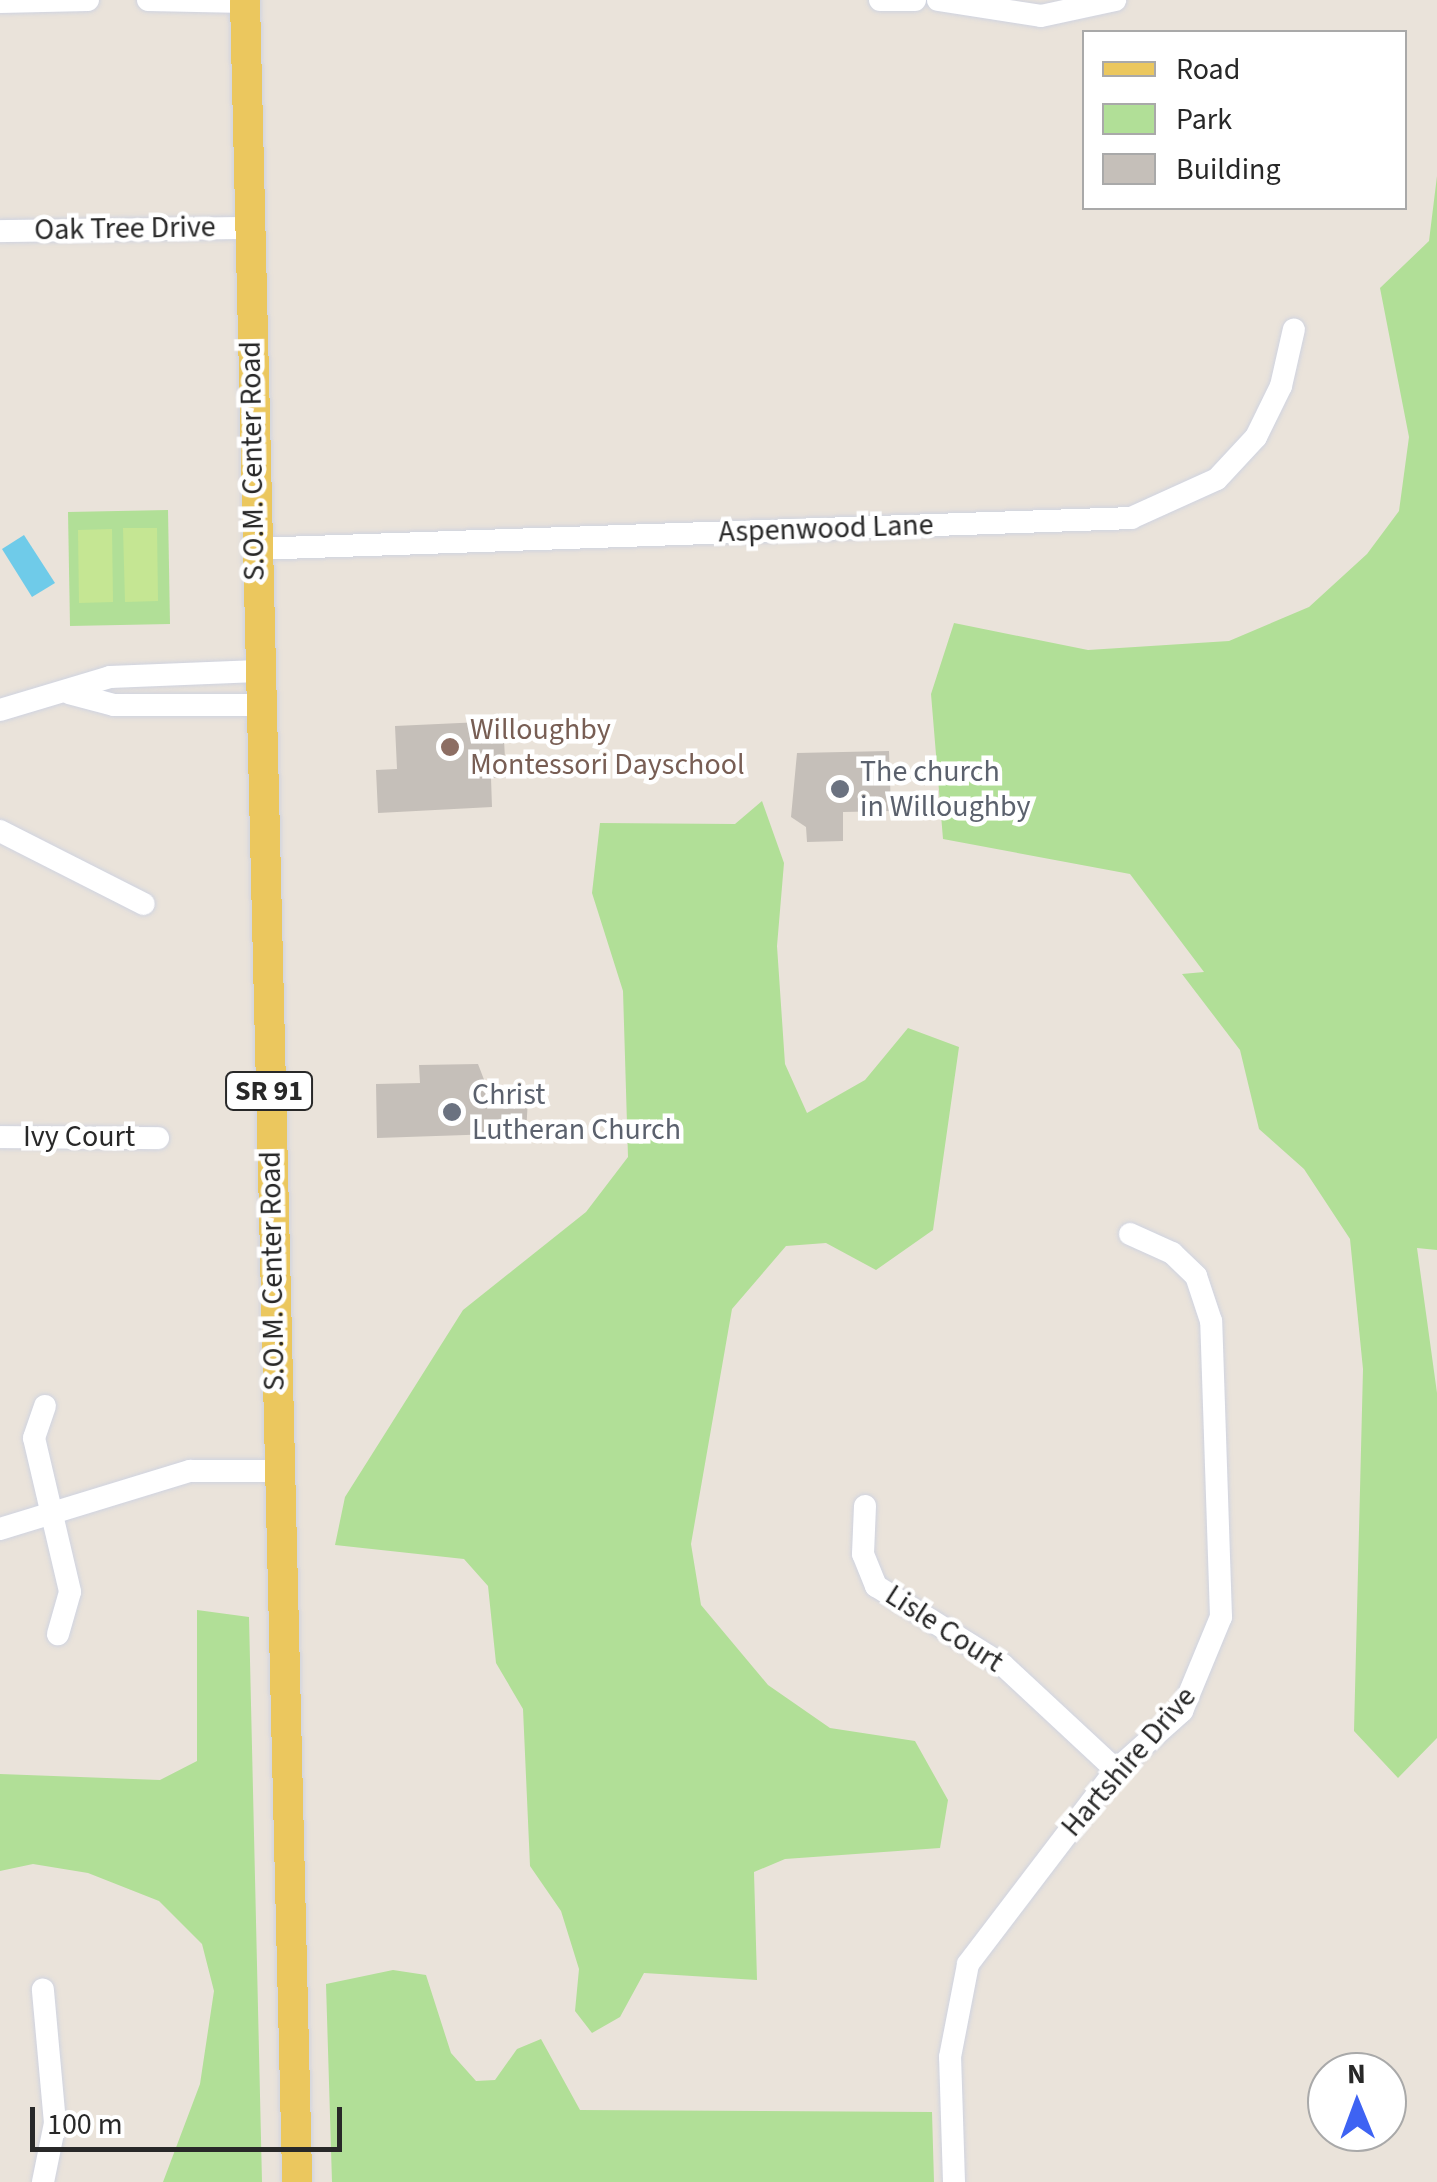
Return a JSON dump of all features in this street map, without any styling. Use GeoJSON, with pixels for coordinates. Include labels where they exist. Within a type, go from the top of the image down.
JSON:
{"type":"FeatureCollection","features":[{"type":"Feature","properties":{"kind":"main road","name":"S.O.M. Center Road"},"geometry":{"type":"LineString","coordinates":[[245,1],[254,550],[296,2182]]}},
{"type":"Feature","properties":{"kind":"street"},"geometry":{"type":"LineString","coordinates":[[0,2],[88,0]]}},
{"type":"Feature","properties":{"kind":"street"},"geometry":{"type":"LineString","coordinates":[[148,0],[245,1]]}},
{"type":"Feature","properties":{"kind":"street"},"geometry":{"type":"LineString","coordinates":[[880,0],[915,0]]}},
{"type":"Feature","properties":{"kind":"street"},"geometry":{"type":"LineString","coordinates":[[938,0],[1041,16],[1115,0]]}},
{"type":"Feature","properties":{"kind":"street","name":"Oak Tree Drive"},"geometry":{"type":"LineString","coordinates":[[0,230],[250,228]]}},
{"type":"Feature","properties":{"kind":"street","name":"Aspenwood Lane"},"geometry":{"type":"LineString","coordinates":[[254,550],[1131,518],[1217,479],[1256,437],[1282,386],[1294,329]]}},
{"type":"Feature","properties":{"kind":"street"},"geometry":{"type":"LineString","coordinates":[[0,710],[70,693],[110,677],[258,670]]}},
{"type":"Feature","properties":{"kind":"street"},"geometry":{"type":"LineString","coordinates":[[70,693],[114,705],[258,704]]}},
{"type":"Feature","properties":{"kind":"street"},"geometry":{"type":"LineString","coordinates":[[0,832],[144,904]]}},
{"type":"Feature","properties":{"kind":"street","name":"Ivy Court"},"geometry":{"type":"LineString","coordinates":[[0,1137],[158,1138]]}},
{"type":"Feature","properties":{"kind":"street","name":"Hartshire Drive"},"geometry":{"type":"LineString","coordinates":[[954,2182],[950,2057],[968,1964],[1116,1770],[1182,1711],[1221,1617],[1211,1321],[1196,1276],[1172,1252],[1130,1234]]}},
{"type":"Feature","properties":{"kind":"street"},"geometry":{"type":"LineString","coordinates":[[45,1406],[34,1438],[70,1592],[58,1634]]}},
{"type":"Feature","properties":{"kind":"street"},"geometry":{"type":"LineString","coordinates":[[0,1528],[190,1470],[276,1471]]}},
{"type":"Feature","properties":{"kind":"street","name":"Lisle Court"},"geometry":{"type":"LineString","coordinates":[[865,1506],[863,1554],[876,1586],[1003,1665],[1116,1770]]}},
{"type":"Feature","properties":{"kind":"street"},"geometry":{"type":"LineString","coordinates":[[42,2182],[55,2123],[43,1990]]}},
{"type":"Feature","properties":{"kind":"green space"},"geometry":{"type":"Polygon","coordinates":[[[1437,176],[1437,1250],[1417,1248],[1437,1393],[1437,1738],[1398,1778],[1354,1731],[1363,1369],[1350,1239],[1304,1169],[1259,1129],[1240,1050],[1182,974],[1204,972],[1130,874],[943,839],[931,694],[954,623],[1088,650],[1229,641],[1309,607],[1367,554],[1399,511],[1409,437],[1380,288],[1429,241],[1437,176]]]}},
{"type":"Feature","properties":{"kind":"green space"},"geometry":{"type":"Polygon","coordinates":[[[168,510],[170,624],[70,626],[68,512],[168,510]]]}},
{"type":"Feature","properties":{"kind":"green space"},"geometry":{"type":"Polygon","coordinates":[[[123,528],[157,528],[158,601],[125,602],[123,528]]]}},
{"type":"Feature","properties":{"kind":"green space"},"geometry":{"type":"Polygon","coordinates":[[[112,529],[113,602],[79,603],[78,530],[112,529]]]}},
{"type":"Feature","properties":{"kind":"green space"},"geometry":{"type":"Polygon","coordinates":[[[762,801],[784,863],[777,946],[785,1064],[807,1113],[865,1080],[908,1028],[959,1047],[933,1230],[876,1270],[826,1243],[786,1246],[732,1309],[691,1544],[701,1605],[768,1685],[830,1728],[915,1741],[948,1800],[940,1848],[785,1859],[754,1872],[757,1980],[644,1973],[620,2017],[592,2033],[575,2011],[579,1969],[561,1911],[530,1866],[523,1709],[496,1663],[488,1586],[464,1559],[335,1545],[345,1497],[463,1310],[586,1212],[628,1157],[623,991],[592,893],[600,823],[735,824],[762,801]]]}},
{"type":"Feature","properties":{"kind":"green space"},"geometry":{"type":"Polygon","coordinates":[[[197,1610],[249,1617],[262,2182],[163,2182],[200,2084],[214,1991],[202,1944],[159,1901],[88,1873],[33,1864],[0,1871],[0,1774],[160,1780],[197,1761],[197,1610]]]}},
{"type":"Feature","properties":{"kind":"green space"},"geometry":{"type":"Polygon","coordinates":[[[393,1970],[426,1975],[451,2053],[476,2081],[495,2080],[517,2049],[541,2039],[580,2110],[932,2112],[934,2182],[332,2182],[326,1984],[393,1970]]]}},
{"type":"Feature","properties":{"kind":"water"},"geometry":{"type":"Polygon","coordinates":[[[24,535],[55,583],[32,597],[2,549],[24,535]]]}},
{"type":"Feature","properties":{"kind":"building","name":"Willoughby Montessori Dayschool"},"geometry":{"type":"Polygon","coordinates":[[[503,721],[506,777],[491,778],[492,807],[378,813],[376,770],[397,769],[395,726],[503,721]]]}},
{"type":"Feature","properties":{"kind":"building","name":"The church in Willoughby"},"geometry":{"type":"Polygon","coordinates":[[[889,751],[891,811],[843,812],[843,841],[807,842],[806,827],[791,817],[797,753],[889,751]]]}},
{"type":"Feature","properties":{"kind":"building","name":"Christ Lutheran Church"},"geometry":{"type":"Polygon","coordinates":[[[478,1064],[488,1090],[515,1089],[516,1100],[528,1099],[526,1133],[377,1138],[376,1084],[420,1083],[419,1065],[478,1064]]]}},
{"type":"Feature","properties":{"kind":"place","name":"Willoughby Montessori Dayschool"},"geometry":{"type":"Point","coordinates":[450,747]}},
{"type":"Feature","properties":{"kind":"place","name":"The church in Willoughby"},"geometry":{"type":"Point","coordinates":[840,789]}},
{"type":"Feature","properties":{"kind":"place","name":"Christ Lutheran Church"},"geometry":{"type":"Point","coordinates":[452,1112]}}]}
